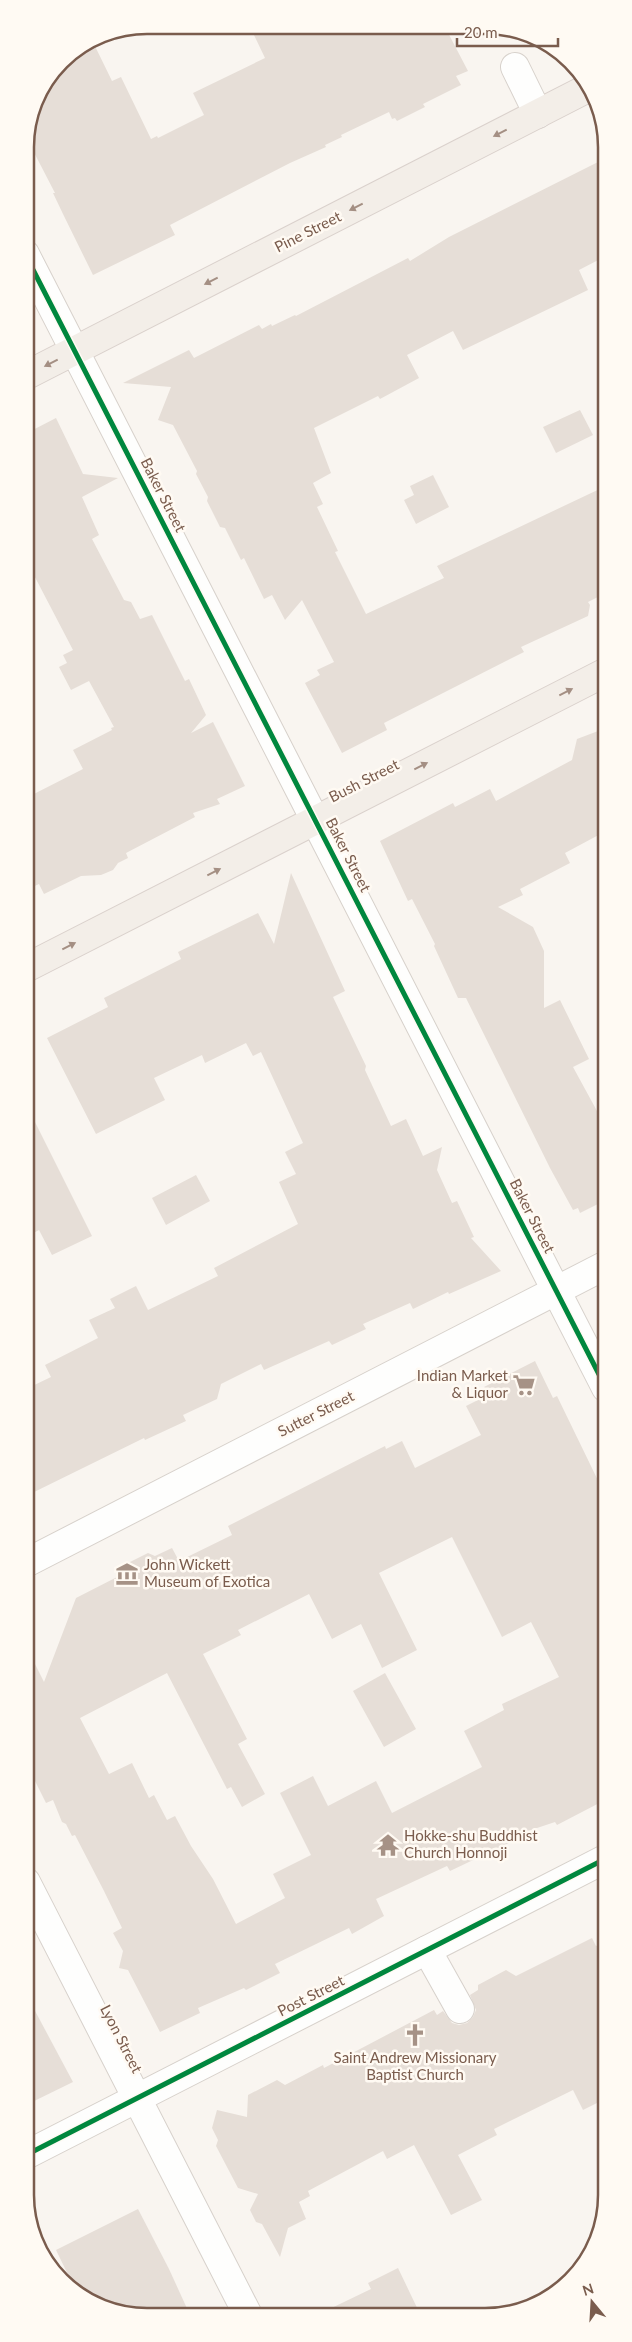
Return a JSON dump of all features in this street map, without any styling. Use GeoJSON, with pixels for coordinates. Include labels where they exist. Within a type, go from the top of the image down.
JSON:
{"type":"FeatureCollection","features":[{"type":"Feature","properties":{"kind":"main road","name":"Pine Street"},"geometry":{"type":"LineString","coordinates":[[34,372],[583,91]]}},
{"type":"Feature","properties":{"kind":"main road","name":"Bush Street"},"geometry":{"type":"LineString","coordinates":[[34,964],[598,676]]}},
{"type":"Feature","properties":{"kind":"street"},"geometry":{"type":"LineString","coordinates":[[515,67],[538,114]]}},
{"type":"Feature","properties":{"kind":"street","name":"Baker Street"},"geometry":{"type":"LineString","coordinates":[[34,271],[598,1372]]}},
{"type":"Feature","properties":{"kind":"street","name":"Sutter Street"},"geometry":{"type":"LineString","coordinates":[[34,1559],[598,1269]]}},
{"type":"Feature","properties":{"kind":"street","name":"Post Street"},"geometry":{"type":"LineString","coordinates":[[34,2151],[598,1863]]}},
{"type":"Feature","properties":{"kind":"street","name":"Lyon Street"},"geometry":{"type":"LineString","coordinates":[[34,1898],[244,2308]]}},
{"type":"Feature","properties":{"kind":"street"},"geometry":{"type":"LineString","coordinates":[[427,1950],[460,2009]]}},
{"type":"Feature","properties":{"kind":"building"},"geometry":{"type":"Polygon","coordinates":[[[253,34],[449,34],[468,71],[456,76],[461,85],[423,104],[425,107],[397,121],[395,118],[392,119],[389,112],[341,135],[342,137],[325,145],[326,147],[290,163],[170,225],[175,235],[93,275],[34,152],[35,132],[42,103],[57,78],[72,62],[95,46],[112,81],[121,77],[151,139],[157,136],[158,138],[204,115],[193,93],[265,58],[253,34]]]}},
{"type":"Feature","properties":{"kind":"building"},"geometry":{"type":"Polygon","coordinates":[[[598,162],[598,260],[579,270],[588,290],[463,350],[453,331],[407,355],[419,378],[380,399],[378,396],[314,428],[331,473],[313,483],[323,504],[317,507],[338,551],[335,552],[366,614],[444,578],[437,566],[598,490],[598,597],[588,602],[590,605],[588,616],[521,647],[524,652],[384,723],[387,730],[342,753],[305,683],[320,675],[317,670],[334,662],[302,600],[285,620],[272,595],[264,599],[244,558],[241,560],[225,528],[220,527],[207,501],[208,497],[196,474],[197,471],[173,425],[158,420],[171,387],[123,383],[189,350],[194,358],[259,325],[262,329],[296,316],[408,258],[410,261],[449,237],[598,162]]]}},
{"type":"Feature","properties":{"kind":"building"},"geometry":{"type":"Polygon","coordinates":[[[580,410],[593,435],[556,453],[543,427],[580,410]]]}},
{"type":"Feature","properties":{"kind":"building"},"geometry":{"type":"Polygon","coordinates":[[[56,418],[83,474],[118,478],[82,497],[99,535],[92,539],[124,600],[131,602],[140,619],[152,615],[185,681],[189,679],[206,715],[191,733],[213,722],[245,786],[217,799],[220,804],[193,813],[195,817],[126,853],[128,858],[118,863],[113,870],[101,875],[81,876],[44,894],[39,884],[34,886],[34,794],[83,769],[73,750],[112,730],[111,728],[114,727],[89,681],[71,690],[59,667],[67,663],[63,655],[73,650],[34,575],[34,429],[56,418]]]}},
{"type":"Feature","properties":{"kind":"building"},"geometry":{"type":"Polygon","coordinates":[[[433,475],[449,507],[416,524],[404,500],[414,495],[410,486],[433,475]]]}},
{"type":"Feature","properties":{"kind":"building"},"geometry":{"type":"Polygon","coordinates":[[[598,731],[598,835],[565,853],[570,863],[520,889],[523,895],[498,907],[533,927],[544,951],[544,1008],[560,1000],[589,1059],[573,1067],[598,1111],[598,1204],[580,1213],[578,1208],[573,1210],[550,1168],[466,998],[458,998],[434,946],[435,944],[412,899],[408,901],[380,841],[453,803],[455,807],[490,789],[496,801],[572,760],[577,739],[598,731]]]}},
{"type":"Feature","properties":{"kind":"building"},"geometry":{"type":"Polygon","coordinates":[[[291,873],[345,991],[333,997],[366,1066],[365,1070],[391,1126],[406,1119],[423,1156],[442,1147],[437,1170],[452,1203],[457,1201],[474,1237],[471,1238],[501,1271],[449,1294],[448,1292],[413,1309],[410,1303],[363,1324],[366,1329],[332,1345],[329,1341],[264,1370],[261,1364],[221,1384],[217,1399],[183,1415],[186,1421],[145,1440],[144,1438],[34,1492],[34,1385],[51,1377],[45,1365],[98,1338],[89,1320],[115,1308],[110,1299],[136,1286],[148,1310],[218,1276],[214,1268],[298,1224],[279,1182],[296,1174],[285,1152],[303,1143],[261,1052],[253,1056],[246,1043],[205,1063],[202,1055],[154,1078],[165,1100],[96,1134],[47,1038],[108,1007],[104,998],[181,959],[178,952],[258,913],[274,944],[291,873]]]}},
{"type":"Feature","properties":{"kind":"building"},"geometry":{"type":"Polygon","coordinates":[[[34,1120],[92,1236],[52,1255],[39,1230],[34,1233],[34,1120]]]}},
{"type":"Feature","properties":{"kind":"building"},"geometry":{"type":"Polygon","coordinates":[[[196,1175],[210,1201],[166,1225],[152,1198],[196,1175]]]}},
{"type":"Feature","properties":{"kind":"building"},"geometry":{"type":"Polygon","coordinates":[[[535,1361],[553,1398],[557,1396],[598,1481],[598,1804],[557,1825],[555,1822],[510,1837],[511,1842],[450,1871],[447,1866],[376,1899],[384,1916],[352,1934],[349,1928],[275,1964],[280,1973],[246,1990],[244,1988],[198,2008],[200,2013],[160,2032],[128,1970],[119,1968],[123,1951],[113,1933],[122,1928],[104,1891],[75,1835],[72,1836],[66,1824],[62,1822],[53,1800],[46,1803],[34,1779],[34,1662],[44,1682],[76,1598],[119,1576],[116,1569],[148,1553],[155,1556],[172,1548],[179,1561],[232,1535],[228,1526],[385,1446],[386,1449],[402,1441],[415,1468],[481,1435],[466,1406],[488,1395],[484,1387],[535,1361]],[[452,1537],[379,1573],[417,1650],[382,1668],[361,1624],[332,1639],[309,1594],[238,1630],[241,1635],[203,1654],[247,1739],[238,1744],[265,1794],[242,1807],[231,1787],[227,1789],[167,1673],[80,1718],[109,1774],[132,1763],[149,1798],[154,1795],[167,1820],[175,1816],[191,1846],[213,1879],[236,1924],[285,1898],[273,1874],[311,1855],[280,1793],[313,1776],[328,1806],[376,1781],[392,1813],[482,1767],[464,1731],[504,1710],[502,1704],[559,1677],[531,1622],[502,1637],[452,1537]]]}},
{"type":"Feature","properties":{"kind":"building"},"geometry":{"type":"Polygon","coordinates":[[[385,1673],[416,1729],[384,1747],[353,1691],[385,1673]]]}},
{"type":"Feature","properties":{"kind":"building"},"geometry":{"type":"Polygon","coordinates":[[[592,1938],[596,1946],[598,1945],[598,2102],[583,2110],[573,2090],[494,2129],[497,2135],[458,2155],[482,2200],[451,2215],[414,2145],[387,2159],[383,2151],[308,2191],[310,2196],[299,2202],[306,2219],[288,2228],[280,2257],[262,2224],[256,2222],[250,2210],[258,2194],[238,2188],[216,2146],[218,2140],[212,2128],[217,2110],[247,2117],[248,2095],[277,2080],[285,2085],[323,2065],[324,2068],[434,2010],[437,2015],[443,2011],[452,2023],[459,2025],[467,2023],[473,2017],[476,2010],[470,1995],[478,1990],[478,1985],[506,1970],[516,1976],[592,1938]]]}},
{"type":"Feature","properties":{"kind":"building"},"geometry":{"type":"Polygon","coordinates":[[[34,2009],[73,2082],[34,2101],[34,2009]]]}},
{"type":"Feature","properties":{"kind":"building"},"geometry":{"type":"Polygon","coordinates":[[[138,2209],[187,2308],[139,2308],[103,2300],[78,2285],[69,2277],[56,2250],[138,2209]]]}},
{"type":"Feature","properties":{"kind":"building"},"geometry":{"type":"Polygon","coordinates":[[[398,2268],[417,2308],[332,2308],[371,2289],[368,2283],[398,2268]]]}},
{"type":"Feature","properties":{"kind":"cycle path"},"geometry":{"type":"LineString","coordinates":[[34,272],[598,1372]]}},
{"type":"Feature","properties":{"kind":"cycle path"},"geometry":{"type":"LineString","coordinates":[[34,2151],[598,1863]]}},
{"type":"Feature","properties":{"kind":"place","name":"Indian Market & Liquor"},"geometry":{"type":"Point","coordinates":[524,1385]}},
{"type":"Feature","properties":{"kind":"place","name":"John Wickett Museum of Exotica"},"geometry":{"type":"Point","coordinates":[127,1574]}},
{"type":"Feature","properties":{"kind":"place","name":"Hokke-shu Buddhist Church Honnoji"},"geometry":{"type":"Point","coordinates":[388,1845]}},
{"type":"Feature","properties":{"kind":"place","name":"Saint Andrew Missionary Baptist Church"},"geometry":{"type":"Point","coordinates":[415,2035]}}]}
